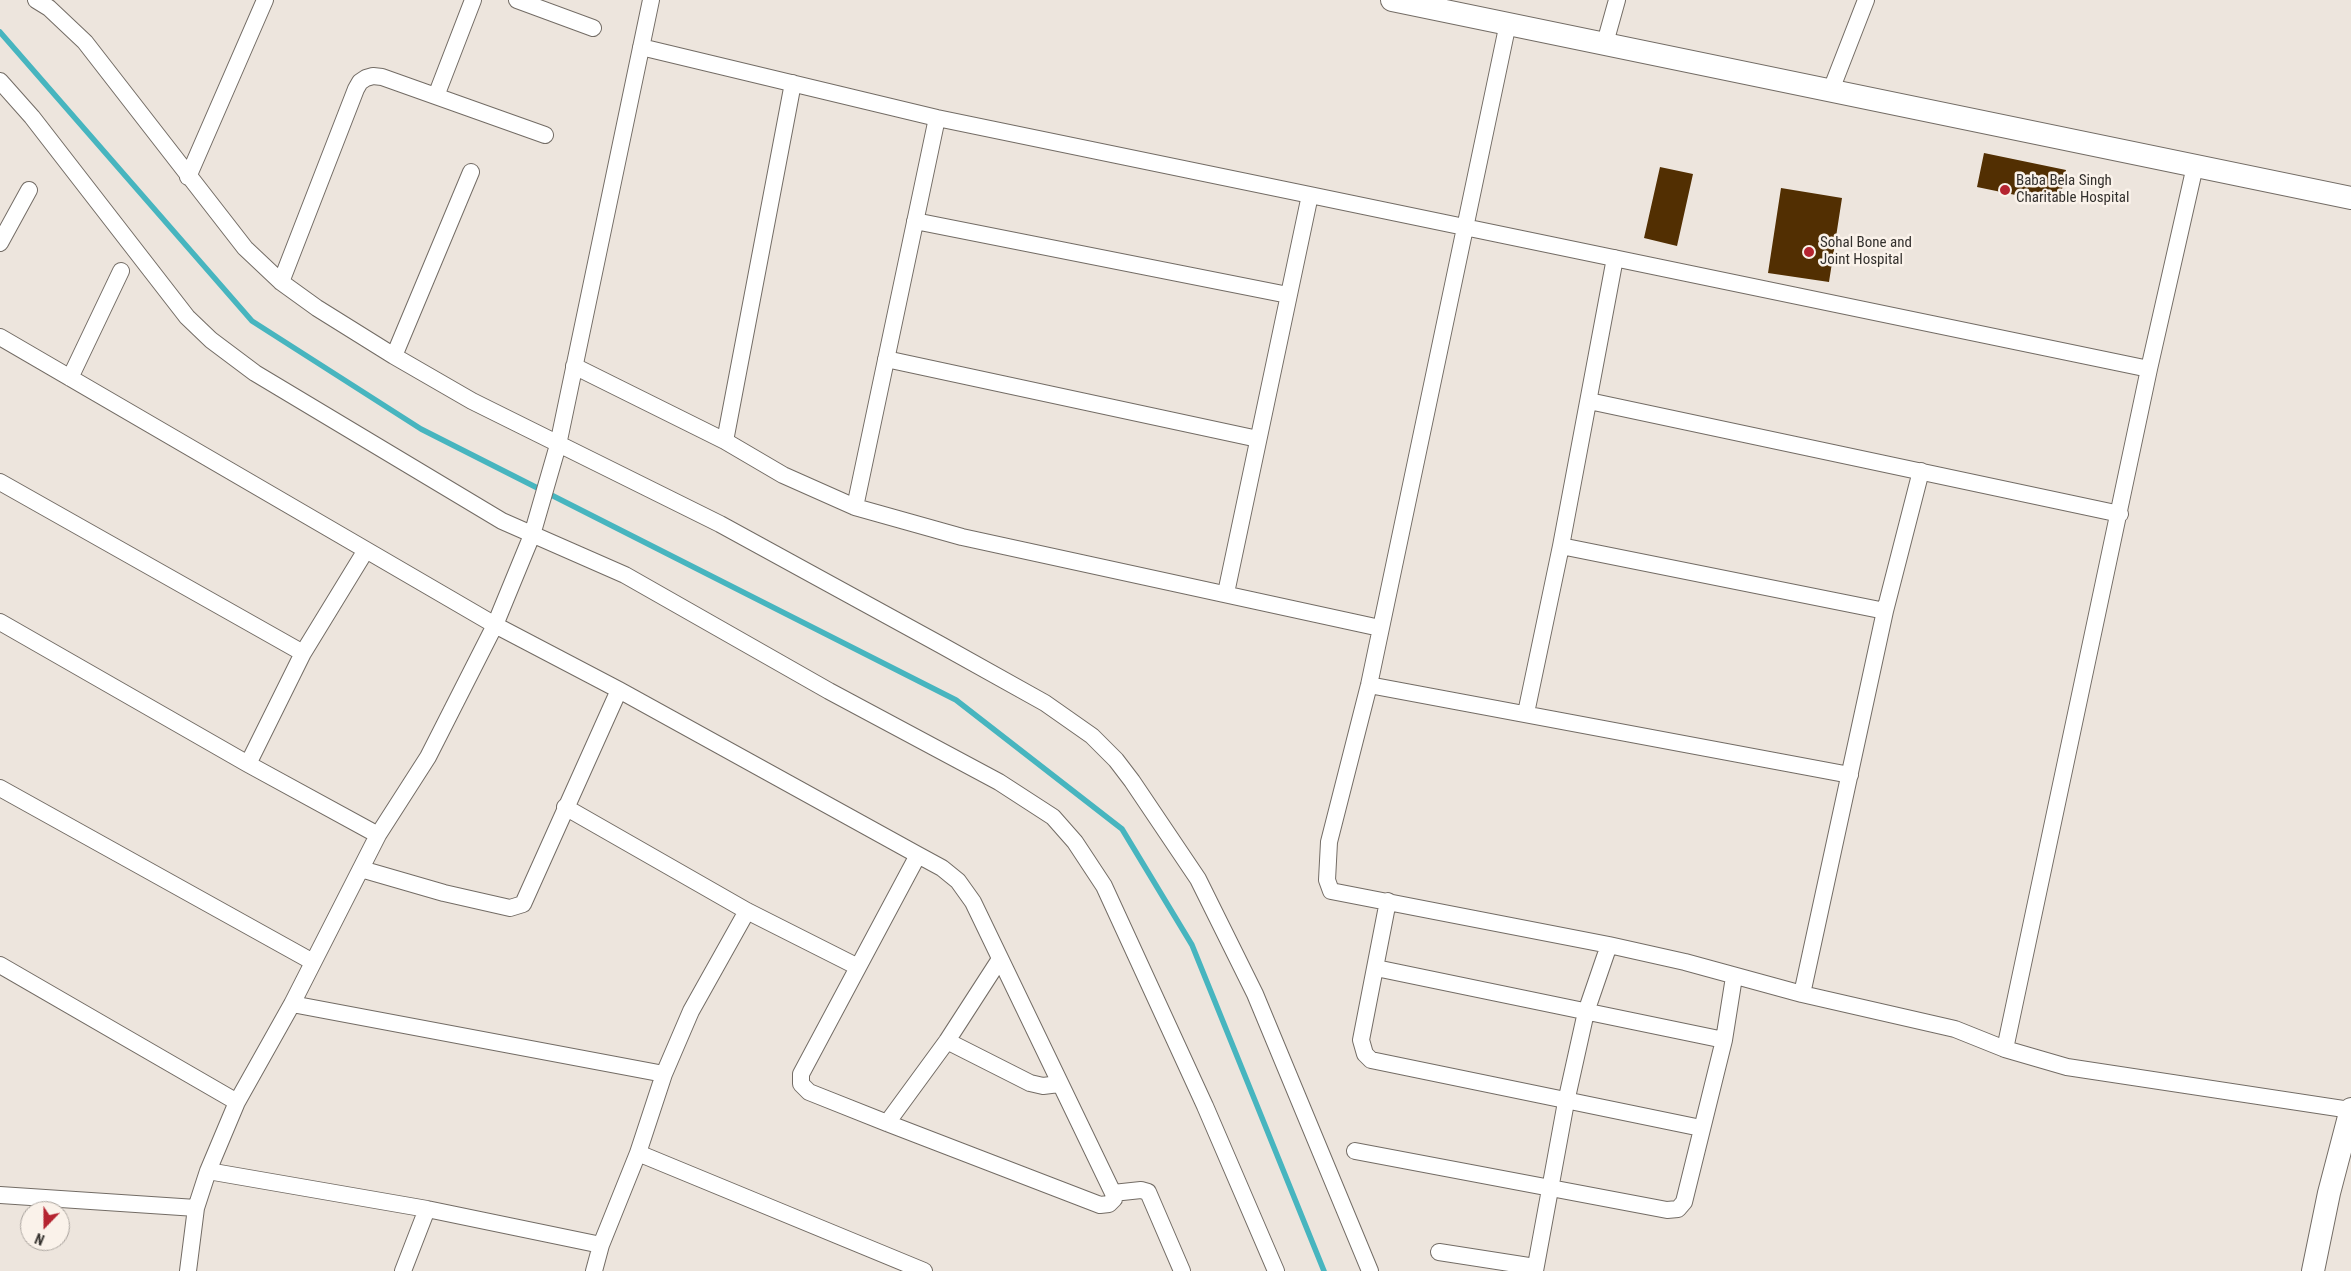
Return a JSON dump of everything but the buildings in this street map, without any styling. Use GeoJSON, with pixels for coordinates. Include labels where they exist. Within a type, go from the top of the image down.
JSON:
{"type":"FeatureCollection","features":[{"type":"Feature","properties":{"kind":"main road"},"geometry":{"type":"LineString","coordinates":[[1392,0],[1508,22],[2351,198]]}},
{"type":"Feature","properties":{"kind":"main road"},"geometry":{"type":"LineString","coordinates":[[2313,1271],[2329,1193],[2351,1110]]}},
{"type":"Feature","properties":{"kind":"street"},"geometry":{"type":"LineString","coordinates":[[36,0],[49,8],[85,42],[245,248],[280,282],[317,308],[394,356],[556,450],[720,524],[1028,694],[1092,736],[1116,760],[1198,879],[1246,976],[1370,1271]]}},
{"type":"Feature","properties":{"kind":"street"},"geometry":{"type":"LineString","coordinates":[[188,177],[265,0]]}},
{"type":"Feature","properties":{"kind":"street"},"geometry":{"type":"LineString","coordinates":[[436,96],[473,0]]}},
{"type":"Feature","properties":{"kind":"street"},"geometry":{"type":"LineString","coordinates":[[517,0],[593,28]]}},
{"type":"Feature","properties":{"kind":"street"},"geometry":{"type":"LineString","coordinates":[[188,1271],[196,1208],[208,1170],[237,1102],[292,1004],[378,835],[428,758],[495,625],[533,530],[556,450],[651,0]]}},
{"type":"Feature","properties":{"kind":"street"},"geometry":{"type":"LineString","coordinates":[[1605,43],[1617,0]]}},
{"type":"Feature","properties":{"kind":"street"},"geometry":{"type":"LineString","coordinates":[[1831,90],[1866,0]]}},
{"type":"Feature","properties":{"kind":"street"},"geometry":{"type":"LineString","coordinates":[[1508,22],[1369,684],[1329,842],[1327,880],[1331,891],[1609,945],[1685,962],[1734,977],[1802,994],[1956,1029],[2005,1048],[2067,1067],[2351,1110]]}},
{"type":"Feature","properties":{"kind":"street"},"geometry":{"type":"LineString","coordinates":[[641,47],[937,118],[2149,369]]}},
{"type":"Feature","properties":{"kind":"street"},"geometry":{"type":"LineString","coordinates":[[280,282],[360,82],[372,76],[382,77],[545,135]]}},
{"type":"Feature","properties":{"kind":"street"},"geometry":{"type":"LineString","coordinates":[[0,81],[32,117],[187,317],[211,340],[255,373],[502,521],[533,530],[625,575],[829,690],[999,782],[1053,817],[1075,842],[1104,886],[1205,1106],[1276,1271]]}},
{"type":"Feature","properties":{"kind":"street"},"geometry":{"type":"LineString","coordinates":[[725,441],[793,83]]}},
{"type":"Feature","properties":{"kind":"street"},"geometry":{"type":"LineString","coordinates":[[855,508],[937,118]]}},
{"type":"Feature","properties":{"kind":"street"},"geometry":{"type":"LineString","coordinates":[[2005,1048],[2120,514],[2149,369],[2195,166]]}},
{"type":"Feature","properties":{"kind":"street"},"geometry":{"type":"LineString","coordinates":[[394,356],[471,172]]}},
{"type":"Feature","properties":{"kind":"street"},"geometry":{"type":"LineString","coordinates":[[1,240],[29,190]]}},
{"type":"Feature","properties":{"kind":"street"},"geometry":{"type":"LineString","coordinates":[[1226,593],[1310,195]]}},
{"type":"Feature","properties":{"kind":"street"},"geometry":{"type":"LineString","coordinates":[[915,221],[1288,295]]}},
{"type":"Feature","properties":{"kind":"street"},"geometry":{"type":"LineString","coordinates":[[1526,713],[1561,546],[1615,258]]}},
{"type":"Feature","properties":{"kind":"street"},"geometry":{"type":"LineString","coordinates":[[70,378],[121,271]]}},
{"type":"Feature","properties":{"kind":"street"},"geometry":{"type":"LineString","coordinates":[[0,337],[495,625],[619,690],[942,868],[958,881],[973,902],[1113,1193],[1113,1201],[1107,1205],[1100,1206],[887,1123],[809,1092],[801,1084],[801,1074],[918,855]]}},
{"type":"Feature","properties":{"kind":"street"},"geometry":{"type":"LineString","coordinates":[[886,359],[1258,439]]}},
{"type":"Feature","properties":{"kind":"street"},"geometry":{"type":"LineString","coordinates":[[574,366],[725,441],[783,476],[855,508],[962,537],[1380,628]]}},
{"type":"Feature","properties":{"kind":"street"},"geometry":{"type":"LineString","coordinates":[[1589,401],[2120,514]]}},
{"type":"Feature","properties":{"kind":"street"},"geometry":{"type":"LineString","coordinates":[[1802,994],[1885,611],[1921,471]]}},
{"type":"Feature","properties":{"kind":"street"},"geometry":{"type":"LineString","coordinates":[[0,482],[304,654]]}},
{"type":"Feature","properties":{"kind":"street"},"geometry":{"type":"LineString","coordinates":[[1561,546],[1885,611]]}},
{"type":"Feature","properties":{"kind":"street"},"geometry":{"type":"LineString","coordinates":[[248,764],[304,654],[366,550]]}},
{"type":"Feature","properties":{"kind":"street"},"geometry":{"type":"LineString","coordinates":[[0,622],[248,764],[378,835]]}},
{"type":"Feature","properties":{"kind":"street"},"geometry":{"type":"LineString","coordinates":[[1369,684],[1850,775]]}},
{"type":"Feature","properties":{"kind":"street"},"geometry":{"type":"LineString","coordinates":[[361,869],[444,893],[517,908],[527,897],[565,807],[619,690]]}},
{"type":"Feature","properties":{"kind":"street"},"geometry":{"type":"LineString","coordinates":[[0,788],[313,962]]}},
{"type":"Feature","properties":{"kind":"street"},"geometry":{"type":"LineString","coordinates":[[565,807],[747,911],[858,967]]}},
{"type":"Feature","properties":{"kind":"street"},"geometry":{"type":"LineString","coordinates":[[1388,901],[1361,1040],[1365,1054],[1371,1060],[1566,1102],[1701,1128]]}},
{"type":"Feature","properties":{"kind":"street"},"geometry":{"type":"LineString","coordinates":[[594,1271],[601,1245],[638,1153],[664,1074],[692,1011],[747,911]]}},
{"type":"Feature","properties":{"kind":"street"},"geometry":{"type":"LineString","coordinates":[[1439,1252],[1535,1269],[1566,1102],[1586,1012],[1609,945]]}},
{"type":"Feature","properties":{"kind":"street"},"geometry":{"type":"LineString","coordinates":[[887,1123],[948,1041],[1000,959]]}},
{"type":"Feature","properties":{"kind":"street"},"geometry":{"type":"LineString","coordinates":[[0,965],[237,1102]]}},
{"type":"Feature","properties":{"kind":"street"},"geometry":{"type":"LineString","coordinates":[[1376,968],[1724,1040]]}},
{"type":"Feature","properties":{"kind":"street"},"geometry":{"type":"LineString","coordinates":[[1355,1151],[1667,1210],[1678,1209],[1684,1202],[1724,1040],[1734,977]]}},
{"type":"Feature","properties":{"kind":"street"},"geometry":{"type":"LineString","coordinates":[[292,1004],[664,1074]]}},
{"type":"Feature","properties":{"kind":"street"},"geometry":{"type":"LineString","coordinates":[[948,1041],[1030,1083],[1043,1086],[1059,1084]]}},
{"type":"Feature","properties":{"kind":"street"},"geometry":{"type":"LineString","coordinates":[[638,1153],[924,1271]]}},
{"type":"Feature","properties":{"kind":"street"},"geometry":{"type":"LineString","coordinates":[[208,1170],[427,1209],[601,1245]]}},
{"type":"Feature","properties":{"kind":"street"},"geometry":{"type":"LineString","coordinates":[[1113,1193],[1141,1190],[1148,1192],[1182,1271]]}},
{"type":"Feature","properties":{"kind":"street"},"geometry":{"type":"LineString","coordinates":[[0,1195],[196,1208]]}},
{"type":"Feature","properties":{"kind":"street"},"geometry":{"type":"LineString","coordinates":[[403,1271],[427,1209]]}},
{"type":"Feature","properties":{"kind":"waterway"},"geometry":{"type":"LineString","coordinates":[[0,32],[252,321],[421,429],[956,700],[1122,829],[1192,945],[1324,1271]]}},
{"type":"Feature","properties":{"kind":"place","name":"Baba Bela Singh Charitable Hospital"},"geometry":{"type":"Point","coordinates":[2005,190]}},
{"type":"Feature","properties":{"kind":"place","name":"Sohal Bone and Joint Hospital"},"geometry":{"type":"Point","coordinates":[1809,252]}}]}
